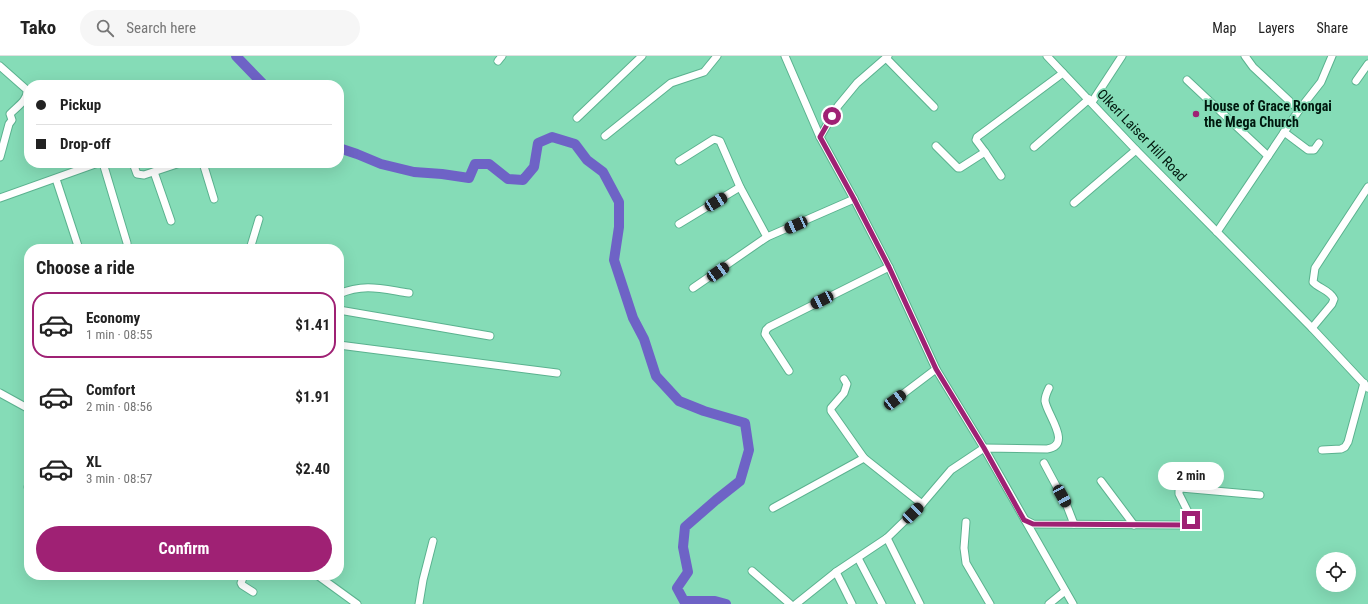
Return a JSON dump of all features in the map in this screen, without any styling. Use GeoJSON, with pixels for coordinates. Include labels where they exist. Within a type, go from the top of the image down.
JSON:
{"type":"FeatureCollection","features":[{"type":"Feature","properties":{"kind":"street"},"geometry":{"type":"LineString","coordinates":[[577,118],[642,56]]}},
{"type":"Feature","properties":{"kind":"street"},"geometry":{"type":"LineString","coordinates":[[605,136],[671,83],[704,72],[717,56]]}},
{"type":"Feature","properties":{"kind":"street"},"geometry":{"type":"LineString","coordinates":[[785,56],[820,137],[889,267],[936,369],[984,448],[1073,604]]}},
{"type":"Feature","properties":{"kind":"street","name":"Olkeri Laiser Hill Road"},"geometry":{"type":"LineString","coordinates":[[1047,56],[1136,150],[1312,328],[1366,385]]}},
{"type":"Feature","properties":{"kind":"street"},"geometry":{"type":"LineString","coordinates":[[1034,147],[1091,101],[1122,56]]}},
{"type":"Feature","properties":{"kind":"street"},"geometry":{"type":"LineString","coordinates":[[1245,56],[1253,66],[1299,110]]}},
{"type":"Feature","properties":{"kind":"street"},"geometry":{"type":"LineString","coordinates":[[1217,232],[1299,110],[1321,82],[1332,56]]}},
{"type":"Feature","properties":{"kind":"street"},"geometry":{"type":"LineString","coordinates":[[820,137],[838,106],[857,83],[887,57],[934,107]]}},
{"type":"Feature","properties":{"kind":"street"},"geometry":{"type":"LineString","coordinates":[[1356,80],[1368,64]]}},
{"type":"Feature","properties":{"kind":"street"},"geometry":{"type":"LineString","coordinates":[[0,66],[24,87]]}},
{"type":"Feature","properties":{"kind":"street"},"geometry":{"type":"LineString","coordinates":[[1001,176],[986,152],[976,140],[977,137],[1063,73]]}},
{"type":"Feature","properties":{"kind":"street"},"geometry":{"type":"LineString","coordinates":[[1186,80],[1268,156]]}},
{"type":"Feature","properties":{"kind":"street"},"geometry":{"type":"LineString","coordinates":[[0,157],[3,131],[12,120],[10,114],[24,100]]}},
{"type":"Feature","properties":{"kind":"street"},"geometry":{"type":"LineString","coordinates":[[1284,132],[1308,150],[1314,150],[1319,143]]}},
{"type":"Feature","properties":{"kind":"street"},"geometry":{"type":"LineString","coordinates":[[679,161],[714,139],[720,141],[740,187],[767,237]]}},
{"type":"Feature","properties":{"kind":"street"},"geometry":{"type":"LineString","coordinates":[[936,146],[958,168],[986,152]]}},
{"type":"Feature","properties":{"kind":"street"},"geometry":{"type":"LineString","coordinates":[[1074,203],[1136,150]]}},
{"type":"Feature","properties":{"kind":"street"},"geometry":{"type":"LineString","coordinates":[[0,198],[85,168]]}},
{"type":"Feature","properties":{"kind":"street"},"geometry":{"type":"LineString","coordinates":[[104,168],[127,242]]}},
{"type":"Feature","properties":{"kind":"street"},"geometry":{"type":"LineString","coordinates":[[135,168],[137,174],[140,175],[166,168]]}},
{"type":"Feature","properties":{"kind":"street"},"geometry":{"type":"LineString","coordinates":[[205,168],[214,199]]}},
{"type":"Feature","properties":{"kind":"street"},"geometry":{"type":"LineString","coordinates":[[154,172],[171,221]]}},
{"type":"Feature","properties":{"kind":"street"},"geometry":{"type":"LineString","coordinates":[[56,179],[77,244]]}},
{"type":"Feature","properties":{"kind":"street"},"geometry":{"type":"LineString","coordinates":[[679,224],[740,187]]}},
{"type":"Feature","properties":{"kind":"street"},"geometry":{"type":"LineString","coordinates":[[1312,328],[1332,304],[1334,299],[1332,295],[1313,282],[1315,268],[1368,187]]}},
{"type":"Feature","properties":{"kind":"street"},"geometry":{"type":"LineString","coordinates":[[693,288],[767,237],[854,199]]}},
{"type":"Feature","properties":{"kind":"street"},"geometry":{"type":"LineString","coordinates":[[251,244],[259,218]]}},
{"type":"Feature","properties":{"kind":"street"},"geometry":{"type":"LineString","coordinates":[[789,372],[765,334],[766,330],[769,327],[889,267]]}},
{"type":"Feature","properties":{"kind":"street"},"geometry":{"type":"LineString","coordinates":[[344,292],[359,287],[368,287],[409,293]]}},
{"type":"Feature","properties":{"kind":"street"},"geometry":{"type":"LineString","coordinates":[[344,311],[490,336]]}},
{"type":"Feature","properties":{"kind":"street"},"geometry":{"type":"LineString","coordinates":[[344,346],[557,373]]}},
{"type":"Feature","properties":{"kind":"street"},"geometry":{"type":"LineString","coordinates":[[895,400],[936,369]]}},
{"type":"Feature","properties":{"kind":"street"},"geometry":{"type":"LineString","coordinates":[[844,379],[847,384],[845,391],[831,410],[864,458],[922,504]]}},
{"type":"Feature","properties":{"kind":"street"},"geometry":{"type":"LineString","coordinates":[[1322,450],[1341,449],[1345,447],[1348,442],[1366,385]]}},
{"type":"Feature","properties":{"kind":"street"},"geometry":{"type":"LineString","coordinates":[[796,604],[836,572],[887,538],[922,504],[951,470],[984,448],[1047,449],[1055,446],[1059,440],[1059,435],[1048,412],[1045,401],[1049,388]]}},
{"type":"Feature","properties":{"kind":"street"},"geometry":{"type":"LineString","coordinates":[[0,393],[24,406]]}},
{"type":"Feature","properties":{"kind":"street"},"geometry":{"type":"LineString","coordinates":[[773,508],[864,458]]}},
{"type":"Feature","properties":{"kind":"street"},"geometry":{"type":"LineString","coordinates":[[1044,463],[1068,506],[1074,524]]}},
{"type":"Feature","properties":{"kind":"street"},"geometry":{"type":"LineString","coordinates":[[1101,481],[1134,525]]}},
{"type":"Feature","properties":{"kind":"street"},"geometry":{"type":"LineString","coordinates":[[1024,520],[1033,524],[1182,525],[1191,520],[1191,518],[1179,494],[1181,488],[1260,495]]}},
{"type":"Feature","properties":{"kind":"street"},"geometry":{"type":"LineString","coordinates":[[966,522],[964,554],[966,563],[990,604]]}},
{"type":"Feature","properties":{"kind":"street"},"geometry":{"type":"LineString","coordinates":[[887,538],[920,604]]}},
{"type":"Feature","properties":{"kind":"street"},"geometry":{"type":"LineString","coordinates":[[419,604],[423,580],[433,541]]}},
{"type":"Feature","properties":{"kind":"street"},"geometry":{"type":"LineString","coordinates":[[858,558],[882,604]]}},
{"type":"Feature","properties":{"kind":"street"},"geometry":{"type":"LineString","coordinates":[[752,571],[790,604]]}},
{"type":"Feature","properties":{"kind":"street"},"geometry":{"type":"LineString","coordinates":[[836,572],[852,604]]}},
{"type":"Feature","properties":{"kind":"street"},"geometry":{"type":"LineString","coordinates":[[242,580],[242,585],[253,592]]}},
{"type":"Feature","properties":{"kind":"street"},"geometry":{"type":"LineString","coordinates":[[323,580],[357,604]]}},
{"type":"Feature","properties":{"kind":"street"},"geometry":{"type":"LineString","coordinates":[[1049,604],[1065,591]]}},
{"type":"Feature","properties":{"kind":"waterway"},"geometry":{"type":"LineString","coordinates":[[236,56],[259,80]]}},
{"type":"Feature","properties":{"kind":"waterway"},"geometry":{"type":"LineString","coordinates":[[344,150],[381,164],[414,172],[469,178],[475,164],[489,164],[508,179],[523,180],[534,167],[538,143],[552,137],[575,144],[587,160],[603,172],[619,202],[619,227],[614,260],[633,318],[644,339],[656,376],[679,401],[704,411],[745,423],[749,450],[740,481],[685,527],[683,547],[688,572],[677,588],[684,601],[715,601],[726,604]]}},
{"type":"Feature","properties":{"kind":"place","name":"House of Grace Rongai the Mega Church"},"geometry":{"type":"Point","coordinates":[1196,114]}},
{"type":"Feature","properties":{"kind":"route"},"geometry":{"type":"LineString","coordinates":[[832,116],[820,137],[889,267],[936,369],[984,448],[1024,520],[1033,524],[1134,525],[1182,525],[1191,520]]}}]}
